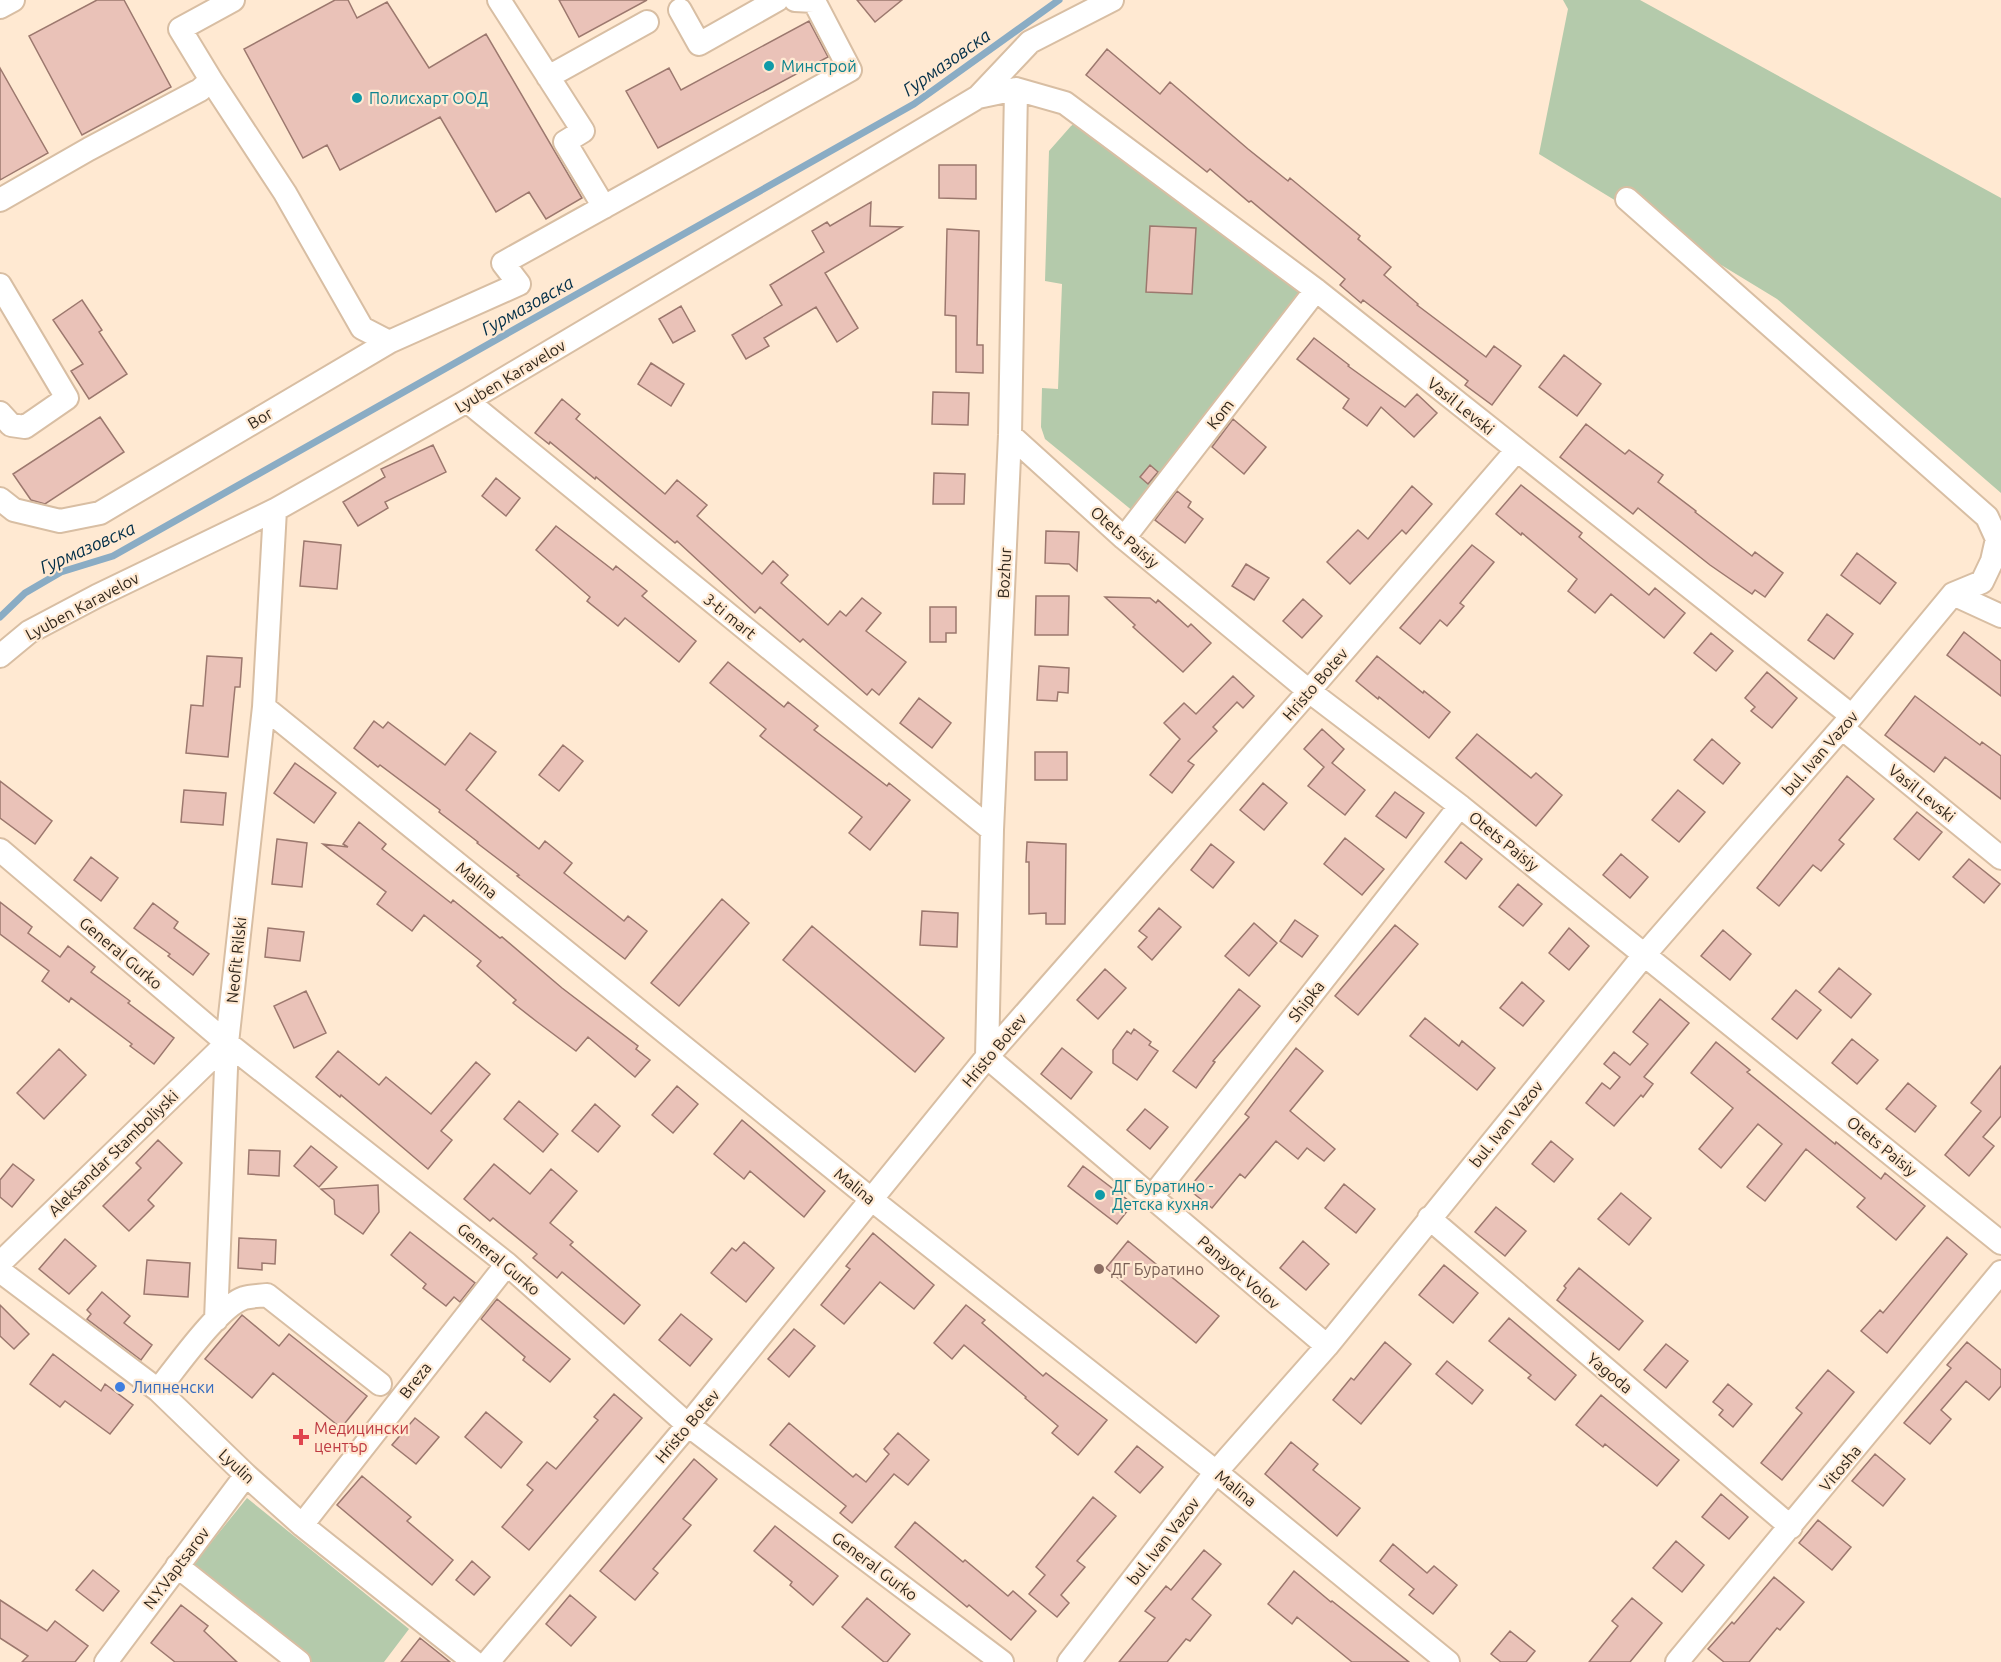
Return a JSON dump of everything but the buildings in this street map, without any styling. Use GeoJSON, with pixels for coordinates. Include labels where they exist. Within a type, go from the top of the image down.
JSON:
{"type":"FeatureCollection","features":[{"type":"Feature","properties":{"kind":"street"},"geometry":{"type":"LineString","coordinates":[[0,7],[13,0]]}},
{"type":"Feature","properties":{"kind":"street"},"geometry":{"type":"LineString","coordinates":[[233,0],[180,29],[285,193],[362,328],[389,342]]}},
{"type":"Feature","properties":{"kind":"street"},"geometry":{"type":"LineString","coordinates":[[499,0],[583,131],[565,142],[604,207],[850,70],[814,1],[795,0]]}},
{"type":"Feature","properties":{"kind":"street"},"geometry":{"type":"LineString","coordinates":[[680,10],[699,44],[777,0]]}},
{"type":"Feature","properties":{"kind":"street"},"geometry":{"type":"LineString","coordinates":[[978,97],[1030,42],[1112,0]]}},
{"type":"Feature","properties":{"kind":"street"},"geometry":{"type":"LineString","coordinates":[[548,77],[647,22]]}},
{"type":"Feature","properties":{"kind":"street"},"geometry":{"type":"LineString","coordinates":[[0,200],[200,90],[211,80]]}},
{"type":"Feature","properties":{"kind":"street","name":"Lyuben Karavelov"},"geometry":{"type":"LineString","coordinates":[[0,656],[28,632],[275,510],[467,401],[978,97],[1016,89]]}},
{"type":"Feature","properties":{"kind":"street","name":"Vasil Levski"},"geometry":{"type":"LineString","coordinates":[[1016,89],[1065,103],[1316,290],[1847,722],[2001,858]]}},
{"type":"Feature","properties":{"kind":"street","name":"Bozhur"},"geometry":{"type":"LineString","coordinates":[[987,1058],[992,830],[1010,435],[1016,89]]}},
{"type":"Feature","properties":{"kind":"street"},"geometry":{"type":"LineString","coordinates":[[1627,199],[1987,517],[1997,539],[1992,561],[1982,582],[1953,594]]}},
{"type":"Feature","properties":{"kind":"street","name":"Bor"},"geometry":{"type":"LineString","coordinates":[[0,499],[14,510],[60,521],[100,513],[389,342],[519,284],[503,263],[604,207]]}},
{"type":"Feature","properties":{"kind":"street"},"geometry":{"type":"LineString","coordinates":[[0,285],[67,398],[25,427],[10,425],[0,413]]}},
{"type":"Feature","properties":{"kind":"street","name":"Kom"},"geometry":{"type":"LineString","coordinates":[[1124,538],[1316,290]]}},
{"type":"Feature","properties":{"kind":"street","name":"3-ti mart"},"geometry":{"type":"LineString","coordinates":[[467,401],[992,830]]}},
{"type":"Feature","properties":{"kind":"street","name":"Otets Paisiy"},"geometry":{"type":"LineString","coordinates":[[1010,435],[1124,538],[1309,691],[1460,806],[2001,1243]]}},
{"type":"Feature","properties":{"kind":"street","name":"Hristo Botev"},"geometry":{"type":"LineString","coordinates":[[488,1662],[688,1425],[987,1058],[1516,451]]}},
{"type":"Feature","properties":{"kind":"street","name":"Neofit Rilski"},"geometry":{"type":"LineString","coordinates":[[216,1320],[227,1043],[264,707],[275,510]]}},
{"type":"Feature","properties":{"kind":"street"},"geometry":{"type":"LineString","coordinates":[[1953,594],[2001,615]]}},
{"type":"Feature","properties":{"kind":"street","name":"bul. Ivan Vazov"},"geometry":{"type":"LineString","coordinates":[[1070,1662],[1216,1472],[1327,1347],[1429,1218],[1645,954],[1847,722],[1953,594]]}},
{"type":"Feature","properties":{"kind":"street","name":"Malina"},"geometry":{"type":"LineString","coordinates":[[264,707],[871,1200],[1216,1472],[1448,1662]]}},
{"type":"Feature","properties":{"kind":"street","name":"Shipka"},"geometry":{"type":"LineString","coordinates":[[1152,1197],[1460,806]]}},
{"type":"Feature","properties":{"kind":"street","name":"General Gurko"},"geometry":{"type":"LineString","coordinates":[[0,850],[227,1043],[507,1264],[688,1425],[1002,1662]]}},
{"type":"Feature","properties":{"kind":"street","name":"Aleksandar Stamboliyski"},"geometry":{"type":"LineString","coordinates":[[0,1263],[227,1043]]}},
{"type":"Feature","properties":{"kind":"street","name":"Panayot Volov"},"geometry":{"type":"LineString","coordinates":[[987,1058],[1327,1347]]}},
{"type":"Feature","properties":{"kind":"street","name":"Yagoda"},"geometry":{"type":"LineString","coordinates":[[1429,1218],[1791,1527]]}},
{"type":"Feature","properties":{"kind":"street","name":"Breza"},"geometry":{"type":"LineString","coordinates":[[302,1525],[507,1264]]}},
{"type":"Feature","properties":{"kind":"street","name":"Lyulin"},"geometry":{"type":"LineString","coordinates":[[0,1271],[158,1390],[246,1475],[302,1525],[474,1662]]}},
{"type":"Feature","properties":{"kind":"street","name":"Vitosha"},"geometry":{"type":"LineString","coordinates":[[1677,1662],[2001,1272]]}},
{"type":"Feature","properties":{"kind":"street"},"geometry":{"type":"LineString","coordinates":[[158,1390],[216,1320],[232,1306],[244,1298],[267,1295],[380,1384]]}},
{"type":"Feature","properties":{"kind":"street","name":"N.Y.Vaptsarov"},"geometry":{"type":"LineString","coordinates":[[106,1662],[246,1475]]}},
{"type":"Feature","properties":{"kind":"street"},"geometry":{"type":"LineString","coordinates":[[177,1566],[299,1662]]}},
{"type":"Feature","properties":{"kind":"green space"},"geometry":{"type":"Polygon","coordinates":[[[1563,0],[1640,0],[2001,198],[2001,493],[1777,299],[1539,154],[1568,9],[1563,0]]]}},
{"type":"Feature","properties":{"kind":"green space"},"geometry":{"type":"Polygon","coordinates":[[[1078,121],[1314,294],[1145,521],[1045,439],[1041,427],[1042,388],[1058,389],[1062,284],[1045,281],[1049,151],[1078,121]]]}},
{"type":"Feature","properties":{"kind":"green space"},"geometry":{"type":"Polygon","coordinates":[[[247,1498],[409,1629],[384,1662],[311,1662],[192,1566],[247,1498]]]}},
{"type":"Feature","properties":{"kind":"waterway","name":"Гурмазовска"},"geometry":{"type":"LineString","coordinates":[[0,617],[25,593],[61,572],[113,556],[914,104],[1059,0]]}},
{"type":"Feature","properties":{"kind":"place","name":"Минстрой"},"geometry":{"type":"Point","coordinates":[769,66]}},
{"type":"Feature","properties":{"kind":"place","name":"Полисхарт ООД"},"geometry":{"type":"Point","coordinates":[357,98]}},
{"type":"Feature","properties":{"kind":"place","name":"ДГ Буратино - Детска кухня"},"geometry":{"type":"Point","coordinates":[1100,1195]}},
{"type":"Feature","properties":{"kind":"place","name":"ДГ Буратино"},"geometry":{"type":"Point","coordinates":[1099,1269]}},
{"type":"Feature","properties":{"kind":"place","name":"Липненски"},"geometry":{"type":"Point","coordinates":[120,1387]}},
{"type":"Feature","properties":{"kind":"place","name":"Медицински център"},"geometry":{"type":"Point","coordinates":[301,1437]}}]}
